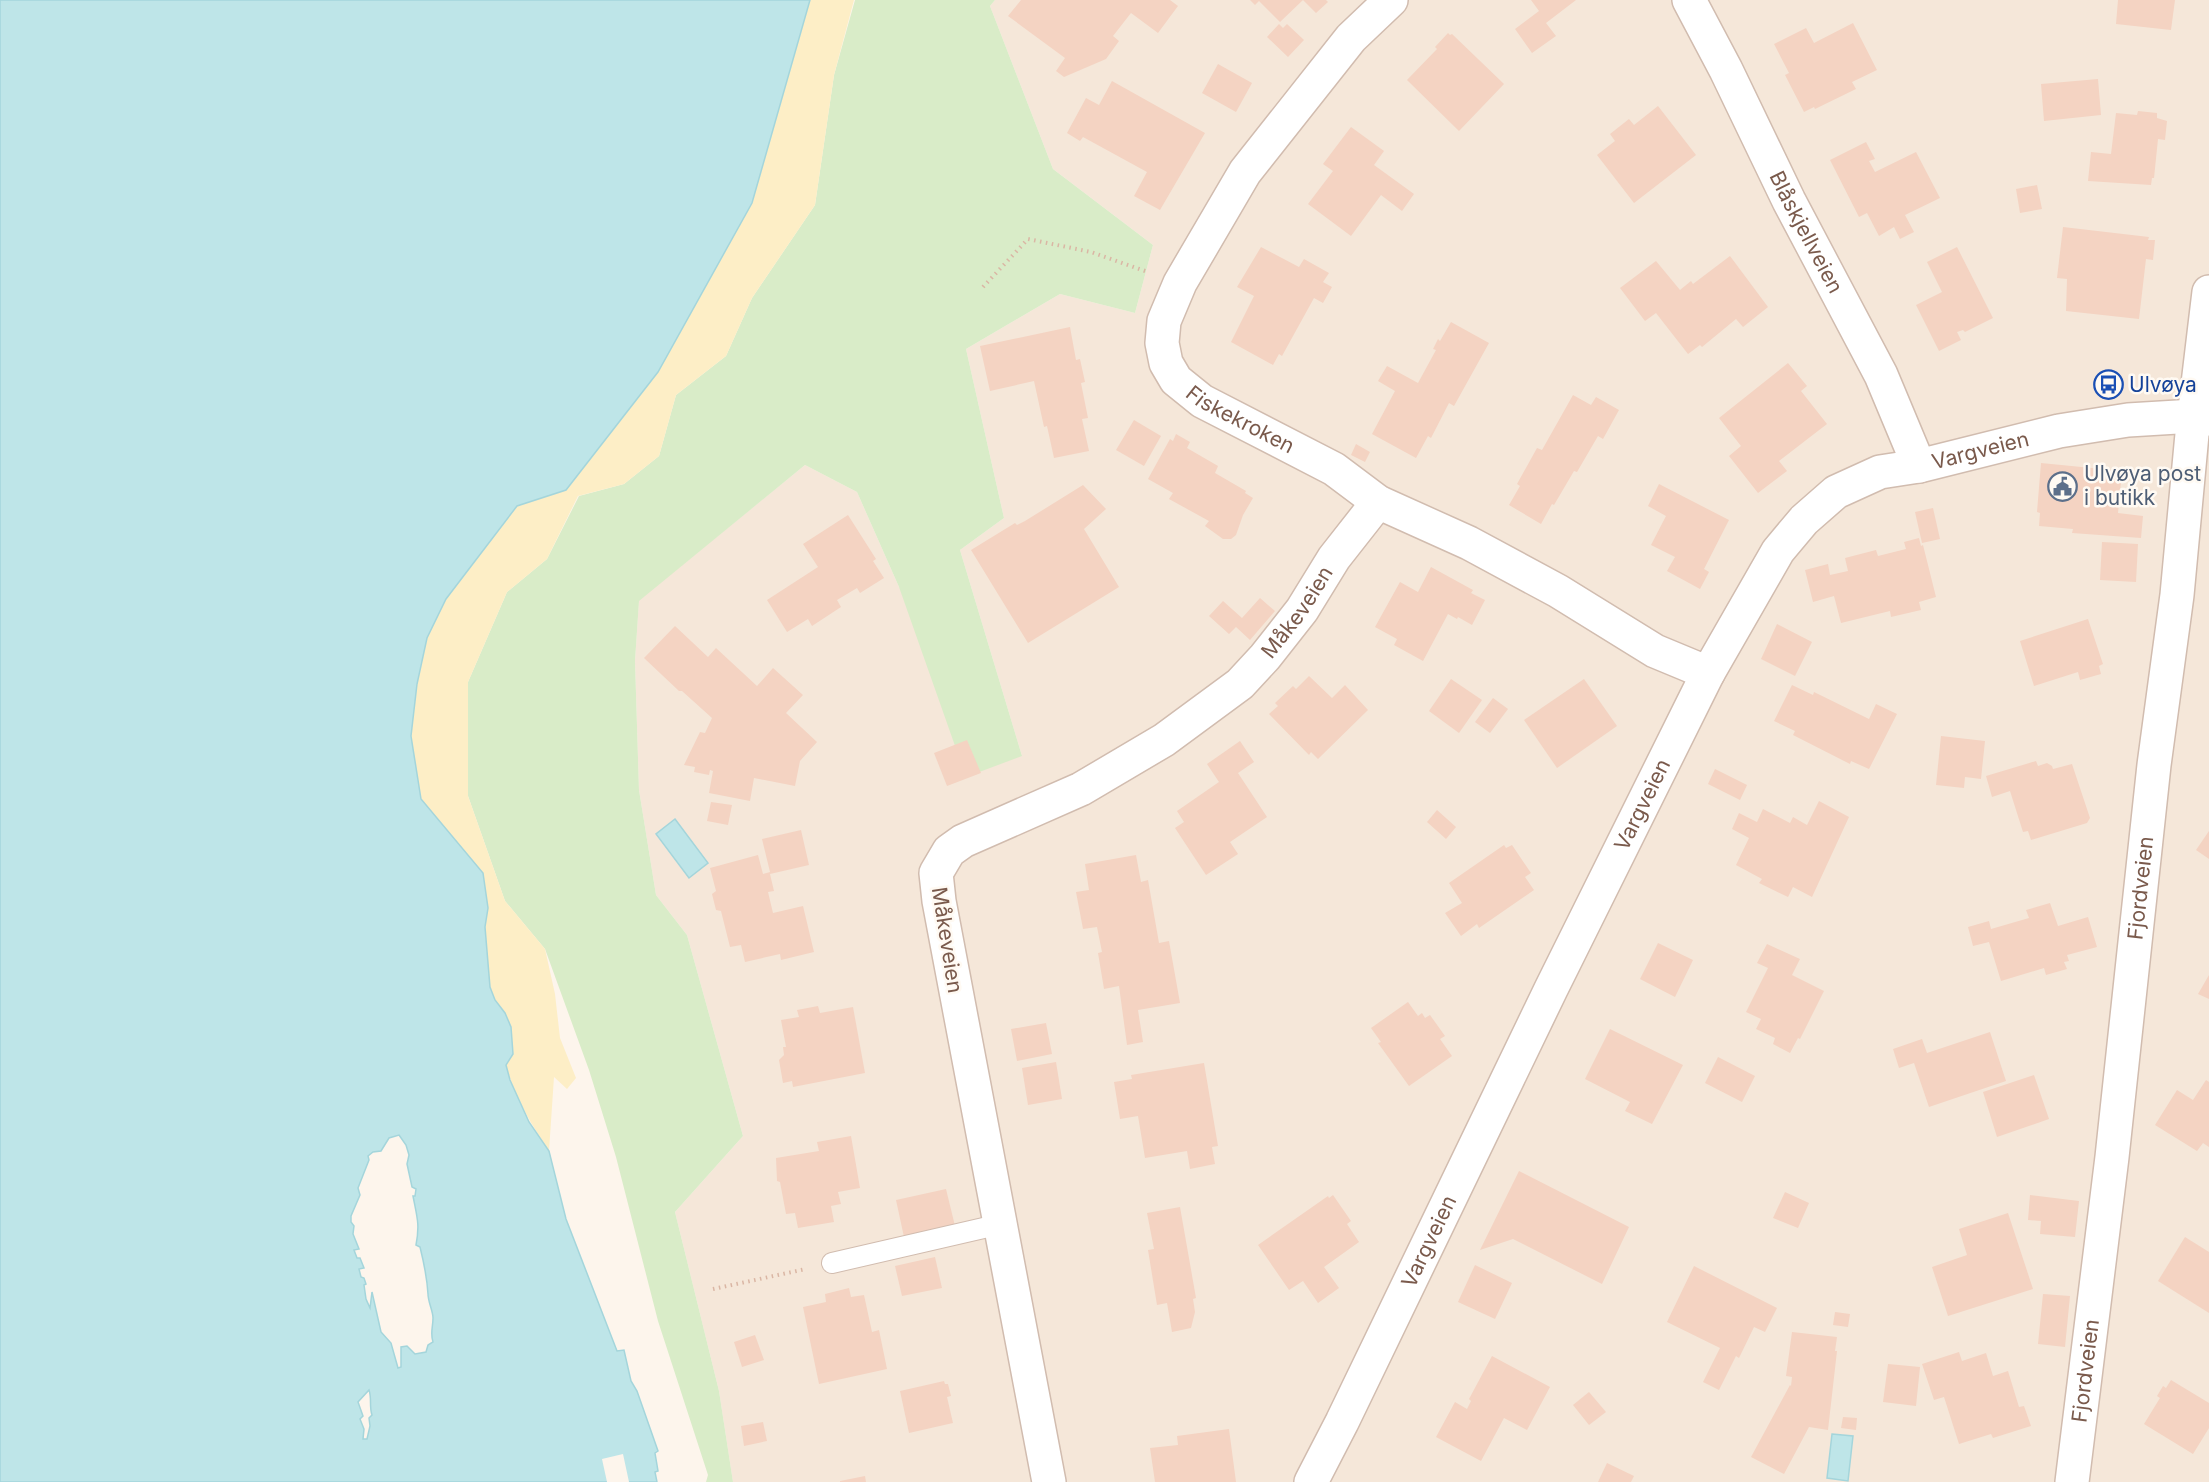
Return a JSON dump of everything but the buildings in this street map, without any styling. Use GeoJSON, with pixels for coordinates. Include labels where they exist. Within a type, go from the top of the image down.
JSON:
{"type":"FeatureCollection","features":[{"type":"Feature","properties":{"kind":"street","name":"Fiskekroken"},"geometry":{"type":"LineString","coordinates":[[1391,0],[1351,38],[1245,172],[1180,283],[1164,321],[1162,343],[1166,363],[1176,380],[1202,401],[1334,470],[1378,502],[1469,543],[1558,591],[1655,651],[1708,673]]}},
{"type":"Feature","properties":{"kind":"street","name":"Blåskjellveien"},"geometry":{"type":"LineString","coordinates":[[1689,0],[1726,70],[1789,201],[1881,375],[1919,466]]}},
{"type":"Feature","properties":{"kind":"street","name":"Fjordveien"},"geometry":{"type":"LineString","coordinates":[[2072,1482],[2112,1157],[2154,765],[2202,417],[2209,292]]}},
{"type":"Feature","properties":{"kind":"street","name":"Vargveien"},"geometry":{"type":"LineString","coordinates":[[1311,1482],[1708,673],[1778,551],[1804,520],[1836,492],[1880,472],[1919,466],[2059,431],[2128,420],[2202,417]]}},
{"type":"Feature","properties":{"kind":"street","name":"Måkeveien"},"geometry":{"type":"LineString","coordinates":[[1049,1482],[965,1046],[936,873],[949,851],[963,840],[1081,789],[1164,740],[1240,684],[1265,657],[1302,610],[1334,558],[1378,502]]}},
{"type":"Feature","properties":{"kind":"lane"},"geometry":{"type":"LineString","coordinates":[[832,1263],[1001,1224]]}},
{"type":"Feature","properties":{"kind":"path"},"geometry":{"type":"LineString","coordinates":[[983,287],[1028,239],[1091,252],[1180,283]]}},
{"type":"Feature","properties":{"kind":"path"},"geometry":{"type":"LineString","coordinates":[[713,1289],[788,1273]]}},
{"type":"Feature","properties":{"kind":"shaded area"},"geometry":{"type":"Polygon","coordinates":[[[995,0],[2209,0],[2209,1482],[733,1482],[719,1391],[675,1212],[743,1136],[687,935],[656,895],[639,790],[635,661],[639,600],[805,465],[857,492],[899,587],[1022,756],[960,550],[1004,518],[966,349],[1060,294],[1135,313],[1153,245],[1053,169],[990,6],[995,0]]]}},
{"type":"Feature","properties":{"kind":"green space"},"geometry":{"type":"Polygon","coordinates":[[[855,0],[995,0],[990,6],[1053,169],[1153,245],[1135,313],[1060,294],[966,349],[1004,518],[960,550],[1022,756],[966,777],[899,587],[857,492],[805,465],[639,601],[635,661],[639,790],[656,895],[687,935],[743,1136],[675,1212],[719,1391],[733,1482],[706,1482],[708,1475],[658,1321],[616,1157],[589,1070],[545,949],[505,901],[468,796],[468,682],[507,592],[547,559],[579,496],[624,484],[659,456],[676,395],[726,356],[752,298],[815,205],[834,75],[855,0]]]}},
{"type":"Feature","properties":{"kind":"sand"},"geometry":{"type":"Polygon","coordinates":[[[810,0],[854,0],[834,75],[815,205],[752,298],[726,356],[676,395],[659,456],[624,484],[578,496],[547,559],[507,592],[468,682],[468,796],[505,901],[545,949],[555,994],[560,1038],[576,1078],[567,1089],[554,1077],[549,1151],[524,1110],[506,1065],[513,1054],[511,1028],[490,987],[485,927],[488,908],[483,873],[421,799],[411,736],[417,684],[427,637],[446,599],[517,506],[566,490],[752,203],[810,0]]]}},
{"type":"Feature","properties":{"kind":"water"},"geometry":{"type":"Polygon","coordinates":[[[0,0],[810,0],[752,203],[658,372],[566,490],[517,506],[446,599],[427,638],[417,684],[411,736],[421,799],[483,873],[488,908],[485,927],[490,987],[511,1027],[513,1054],[506,1065],[510,1080],[529,1122],[549,1151],[566,1219],[617,1351],[624,1350],[631,1381],[637,1391],[658,1451],[655,1453],[657,1482],[0,1482],[0,0]],[[399,1135],[389,1138],[381,1151],[373,1152],[368,1156],[369,1160],[358,1188],[360,1195],[351,1216],[354,1226],[353,1234],[359,1249],[354,1250],[364,1268],[359,1269],[366,1284],[364,1285],[366,1299],[370,1308],[372,1292],[381,1332],[391,1343],[398,1368],[401,1367],[401,1347],[407,1346],[415,1354],[426,1352],[428,1345],[433,1342],[433,1315],[420,1247],[416,1245],[418,1226],[413,1196],[415,1196],[416,1189],[412,1187],[406,1145],[399,1135]],[[369,1390],[358,1402],[363,1416],[360,1419],[364,1429],[363,1439],[367,1439],[369,1418],[372,1415],[369,1390]]]}},
{"type":"Feature","properties":{"kind":"water"},"geometry":{"type":"Polygon","coordinates":[[[675,819],[708,863],[689,878],[656,834],[675,819]]]}},
{"type":"Feature","properties":{"kind":"water"},"geometry":{"type":"Polygon","coordinates":[[[1832,1434],[1853,1436],[1848,1481],[1827,1478],[1832,1434]]]}},
{"type":"Feature","properties":{"kind":"pier"},"geometry":{"type":"Polygon","coordinates":[[[623,1454],[629,1482],[607,1482],[602,1459],[623,1454]]]}},
{"type":"Feature","properties":{"kind":"place","name":"Ulvøya"},"geometry":{"type":"Point","coordinates":[2108,385]}},
{"type":"Feature","properties":{"kind":"place","name":"Ulvøya post i butikk"},"geometry":{"type":"Point","coordinates":[2063,486]}}]}
